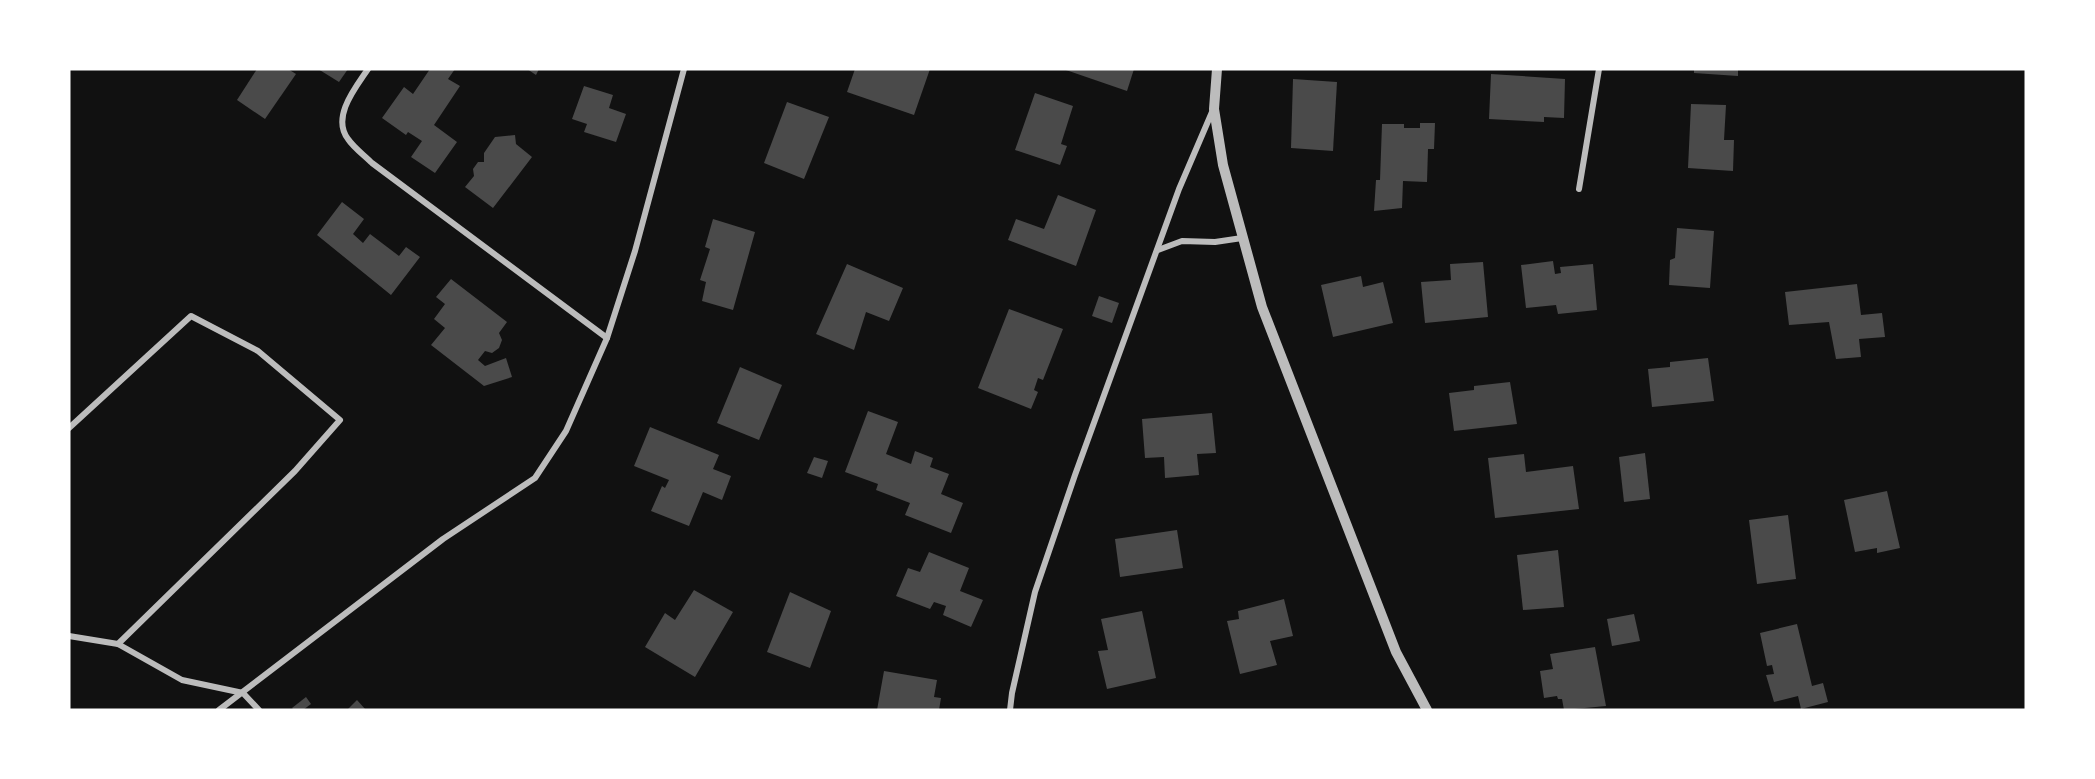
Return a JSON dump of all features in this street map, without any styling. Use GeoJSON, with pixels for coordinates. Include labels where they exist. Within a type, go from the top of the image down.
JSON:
{"type":"FeatureCollection","features":[{"type":"Feature","properties":{"kind":"street"},"geometry":{"type":"LineString","coordinates":[[368,69],[350,96],[342,118],[346,137],[372,163],[607,338]]}},
{"type":"Feature","properties":{"kind":"street"},"geometry":{"type":"LineString","coordinates":[[219,710],[443,539],[535,478],[566,431],[607,338],[635,251],[684,69]]}},
{"type":"Feature","properties":{"kind":"street"},"geometry":{"type":"LineString","coordinates":[[1217,69],[1214,109],[1223,165],[1262,307],[1288,379],[1396,652],[1427,710]]}},
{"type":"Feature","properties":{"kind":"street"},"geometry":{"type":"LineString","coordinates":[[1579,189],[1599,69]]}},
{"type":"Feature","properties":{"kind":"street"},"geometry":{"type":"LineString","coordinates":[[1010,710],[1035,592],[1179,189],[1214,109]]}},
{"type":"Feature","properties":{"kind":"street"},"geometry":{"type":"LineString","coordinates":[[1158,250],[1182,241],[1215,242],[1242,238]]}},
{"type":"Feature","properties":{"kind":"street"},"geometry":{"type":"LineString","coordinates":[[69,429],[191,316],[258,351],[340,420],[295,471],[118,644]]}},
{"type":"Feature","properties":{"kind":"street"},"geometry":{"type":"LineString","coordinates":[[69,636],[118,644],[182,680],[243,693],[259,710]]}},
{"type":"Feature","properties":{"kind":"building"},"geometry":{"type":"Polygon","coordinates":[[[257,69],[288,69],[296,74],[265,119],[237,100],[257,69]]]}},
{"type":"Feature","properties":{"kind":"building"},"geometry":{"type":"Polygon","coordinates":[[[318,69],[348,69],[339,82],[318,69]]]}},
{"type":"Feature","properties":{"kind":"building"},"geometry":{"type":"Polygon","coordinates":[[[430,69],[455,69],[448,79],[460,86],[434,125],[457,142],[435,173],[411,157],[422,141],[408,132],[406,135],[382,118],[404,87],[413,94],[430,69]]]}},
{"type":"Feature","properties":{"kind":"building"},"geometry":{"type":"Polygon","coordinates":[[[527,69],[539,69],[536,75],[527,69]]]}},
{"type":"Feature","properties":{"kind":"building"},"geometry":{"type":"Polygon","coordinates":[[[855,69],[930,69],[914,115],[847,92],[855,69]]]}},
{"type":"Feature","properties":{"kind":"building"},"geometry":{"type":"Polygon","coordinates":[[[1063,69],[1134,69],[1127,91],[1063,69]]]}},
{"type":"Feature","properties":{"kind":"building"},"geometry":{"type":"Polygon","coordinates":[[[1694,69],[1738,69],[1738,76],[1694,73],[1694,69]]]}},
{"type":"Feature","properties":{"kind":"building"},"geometry":{"type":"Polygon","coordinates":[[[1491,74],[1565,79],[1564,118],[1544,117],[1544,122],[1489,119],[1491,74]]]}},
{"type":"Feature","properties":{"kind":"building"},"geometry":{"type":"Polygon","coordinates":[[[1293,79],[1337,82],[1333,151],[1291,148],[1293,79]]]}},
{"type":"Feature","properties":{"kind":"building"},"geometry":{"type":"Polygon","coordinates":[[[584,86],[613,95],[609,108],[626,114],[616,142],[584,132],[587,124],[572,119],[584,86]]]}},
{"type":"Feature","properties":{"kind":"building"},"geometry":{"type":"Polygon","coordinates":[[[1035,93],[1073,106],[1061,144],[1067,146],[1060,165],[1015,150],[1035,93]]]}},
{"type":"Feature","properties":{"kind":"building"},"geometry":{"type":"Polygon","coordinates":[[[787,102],[829,117],[804,179],[764,163],[787,102]]]}},
{"type":"Feature","properties":{"kind":"building"},"geometry":{"type":"Polygon","coordinates":[[[1691,104],[1726,105],[1724,140],[1734,140],[1733,171],[1688,168],[1691,104]]]}},
{"type":"Feature","properties":{"kind":"building"},"geometry":{"type":"Polygon","coordinates":[[[1420,123],[1435,123],[1434,149],[1428,149],[1427,182],[1403,181],[1402,208],[1374,211],[1376,180],[1380,180],[1382,124],[1404,124],[1404,128],[1420,128],[1420,123]]]}},
{"type":"Feature","properties":{"kind":"building"},"geometry":{"type":"Polygon","coordinates":[[[515,135],[516,144],[532,157],[493,208],[465,187],[474,176],[473,169],[478,162],[484,162],[484,153],[495,137],[515,135]]]}},
{"type":"Feature","properties":{"kind":"building"},"geometry":{"type":"Polygon","coordinates":[[[1058,195],[1096,210],[1076,266],[1008,240],[1016,219],[1044,229],[1058,195]]]}},
{"type":"Feature","properties":{"kind":"building"},"geometry":{"type":"Polygon","coordinates":[[[342,202],[364,219],[353,234],[363,243],[370,234],[399,256],[406,247],[420,257],[391,295],[317,235],[342,202]]]}},
{"type":"Feature","properties":{"kind":"building"},"geometry":{"type":"Polygon","coordinates":[[[713,219],[755,232],[733,310],[702,301],[706,282],[700,280],[710,249],[705,247],[713,219]]]}},
{"type":"Feature","properties":{"kind":"building"},"geometry":{"type":"Polygon","coordinates":[[[1677,228],[1714,231],[1710,288],[1669,285],[1670,260],[1675,258],[1677,228]]]}},
{"type":"Feature","properties":{"kind":"building"},"geometry":{"type":"Polygon","coordinates":[[[1553,261],[1555,274],[1561,273],[1560,267],[1593,264],[1597,310],[1558,314],[1556,305],[1526,308],[1521,265],[1553,261]]]}},
{"type":"Feature","properties":{"kind":"building"},"geometry":{"type":"Polygon","coordinates":[[[1483,262],[1488,317],[1425,323],[1421,282],[1451,280],[1450,264],[1483,262]]]}},
{"type":"Feature","properties":{"kind":"building"},"geometry":{"type":"Polygon","coordinates":[[[847,264],[903,288],[889,321],[866,312],[854,350],[816,334],[847,264]]]}},
{"type":"Feature","properties":{"kind":"building"},"geometry":{"type":"Polygon","coordinates":[[[1361,276],[1363,287],[1383,282],[1393,323],[1333,337],[1321,285],[1361,276]]]}},
{"type":"Feature","properties":{"kind":"building"},"geometry":{"type":"Polygon","coordinates":[[[451,279],[507,322],[499,333],[502,340],[499,348],[492,353],[485,351],[478,360],[485,366],[506,358],[512,377],[484,386],[431,345],[445,328],[434,319],[445,304],[436,297],[451,279]]]}},
{"type":"Feature","properties":{"kind":"building"},"geometry":{"type":"Polygon","coordinates":[[[1857,284],[1861,315],[1882,313],[1885,337],[1859,339],[1861,357],[1836,359],[1829,322],[1789,325],[1785,292],[1857,284]]]}},
{"type":"Feature","properties":{"kind":"building"},"geometry":{"type":"Polygon","coordinates":[[[1099,296],[1119,303],[1112,323],[1092,316],[1099,296]]]}},
{"type":"Feature","properties":{"kind":"building"},"geometry":{"type":"Polygon","coordinates":[[[1009,309],[1063,329],[1043,380],[1038,378],[1034,390],[1038,392],[1031,409],[978,388],[1009,309]]]}},
{"type":"Feature","properties":{"kind":"building"},"geometry":{"type":"Polygon","coordinates":[[[1708,358],[1714,401],[1652,407],[1648,369],[1670,367],[1670,362],[1708,358]]]}},
{"type":"Feature","properties":{"kind":"building"},"geometry":{"type":"Polygon","coordinates":[[[740,367],[782,385],[759,440],[717,423],[740,367]]]}},
{"type":"Feature","properties":{"kind":"building"},"geometry":{"type":"Polygon","coordinates":[[[1510,382],[1517,424],[1454,431],[1449,393],[1474,390],[1474,386],[1510,382]]]}},
{"type":"Feature","properties":{"kind":"building"},"geometry":{"type":"Polygon","coordinates":[[[868,411],[898,422],[886,454],[911,464],[915,451],[933,458],[930,467],[949,474],[941,494],[963,503],[951,533],[905,515],[910,503],[876,490],[878,484],[845,472],[868,411]]]}},
{"type":"Feature","properties":{"kind":"building"},"geometry":{"type":"Polygon","coordinates":[[[1212,413],[1216,453],[1197,454],[1199,475],[1165,478],[1164,457],[1145,458],[1142,419],[1212,413]]]}},
{"type":"Feature","properties":{"kind":"building"},"geometry":{"type":"Polygon","coordinates":[[[650,427],[719,455],[713,469],[731,476],[722,500],[703,492],[689,526],[651,511],[662,486],[665,488],[669,480],[634,466],[650,427]]]}},
{"type":"Feature","properties":{"kind":"building"},"geometry":{"type":"Polygon","coordinates":[[[1645,453],[1650,499],[1624,502],[1619,457],[1645,453]]]}},
{"type":"Feature","properties":{"kind":"building"},"geometry":{"type":"Polygon","coordinates":[[[1524,454],[1526,472],[1573,466],[1579,509],[1495,518],[1488,458],[1524,454]]]}},
{"type":"Feature","properties":{"kind":"building"},"geometry":{"type":"Polygon","coordinates":[[[814,457],[828,461],[822,478],[807,473],[814,457]]]}},
{"type":"Feature","properties":{"kind":"building"},"geometry":{"type":"Polygon","coordinates":[[[1887,491],[1900,548],[1877,553],[1877,548],[1855,552],[1844,500],[1887,491]]]}},
{"type":"Feature","properties":{"kind":"building"},"geometry":{"type":"Polygon","coordinates":[[[1788,515],[1796,579],[1757,584],[1749,520],[1788,515]]]}},
{"type":"Feature","properties":{"kind":"building"},"geometry":{"type":"Polygon","coordinates":[[[1177,530],[1183,568],[1120,577],[1115,539],[1177,530]]]}},
{"type":"Feature","properties":{"kind":"building"},"geometry":{"type":"Polygon","coordinates":[[[1558,550],[1564,607],[1523,610],[1517,555],[1558,550]]]}},
{"type":"Feature","properties":{"kind":"building"},"geometry":{"type":"Polygon","coordinates":[[[929,552],[969,568],[960,591],[983,600],[971,627],[943,615],[946,606],[934,602],[930,609],[896,596],[908,568],[920,572],[929,552]]]}},
{"type":"Feature","properties":{"kind":"building"},"geometry":{"type":"Polygon","coordinates":[[[694,590],[733,612],[695,677],[645,647],[665,613],[675,620],[694,590]]]}},
{"type":"Feature","properties":{"kind":"building"},"geometry":{"type":"Polygon","coordinates":[[[790,592],[831,611],[810,668],[767,652],[790,592]]]}},
{"type":"Feature","properties":{"kind":"building"},"geometry":{"type":"Polygon","coordinates":[[[1284,599],[1293,636],[1270,641],[1277,665],[1240,674],[1227,621],[1239,619],[1238,611],[1284,599]]]}},
{"type":"Feature","properties":{"kind":"building"},"geometry":{"type":"Polygon","coordinates":[[[1142,611],[1156,678],[1107,689],[1098,651],[1108,650],[1101,619],[1142,611]]]}},
{"type":"Feature","properties":{"kind":"building"},"geometry":{"type":"Polygon","coordinates":[[[1634,614],[1640,641],[1612,646],[1607,619],[1634,614]]]}},
{"type":"Feature","properties":{"kind":"building"},"geometry":{"type":"Polygon","coordinates":[[[1797,624],[1812,686],[1823,683],[1828,702],[1801,709],[1798,696],[1774,702],[1766,675],[1774,674],[1772,665],[1767,666],[1760,633],[1797,624]]]}},
{"type":"Feature","properties":{"kind":"building"},"geometry":{"type":"Polygon","coordinates":[[[1595,647],[1606,706],[1564,710],[1562,699],[1558,699],[1557,696],[1544,698],[1540,671],[1553,669],[1550,654],[1595,647]]]}},
{"type":"Feature","properties":{"kind":"building"},"geometry":{"type":"Polygon","coordinates":[[[884,671],[937,680],[934,697],[941,698],[939,710],[877,710],[884,671]]]}},
{"type":"Feature","properties":{"kind":"building"},"geometry":{"type":"Polygon","coordinates":[[[306,697],[311,704],[303,710],[292,708],[306,697]]]}},
{"type":"Feature","properties":{"kind":"building"},"geometry":{"type":"Polygon","coordinates":[[[357,700],[366,710],[347,710],[357,700]]]}}]}
